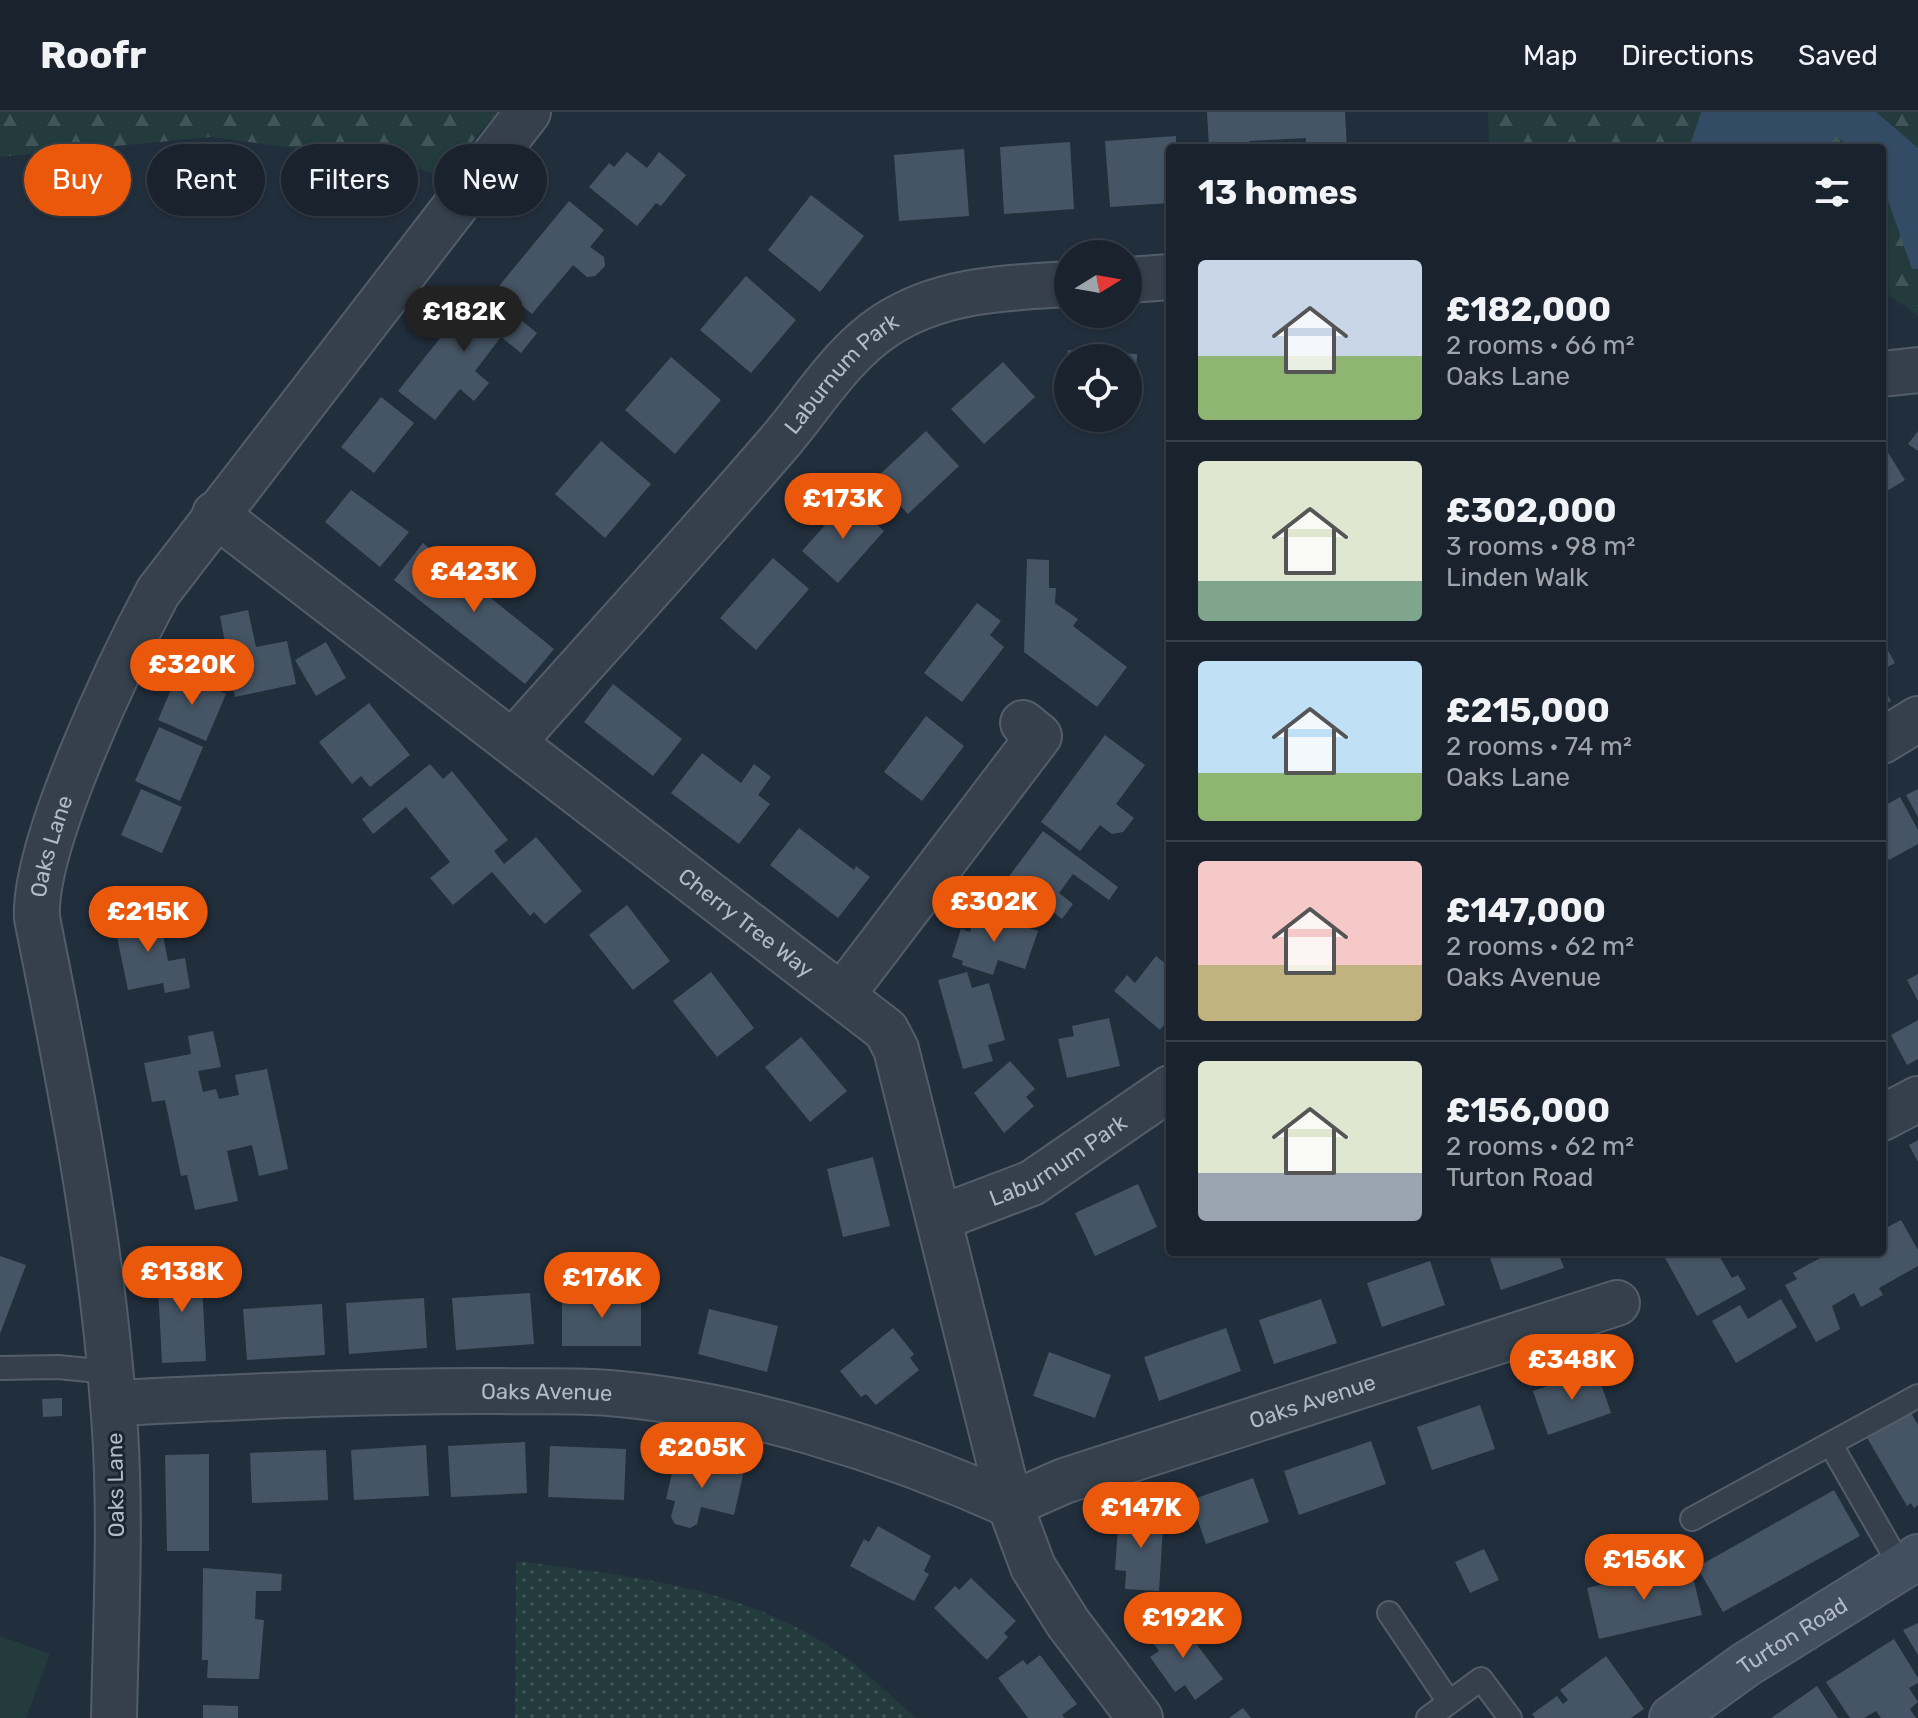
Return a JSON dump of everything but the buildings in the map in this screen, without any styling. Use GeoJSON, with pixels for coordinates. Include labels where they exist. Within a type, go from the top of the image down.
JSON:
{"type":"FeatureCollection","features":[{"type":"Feature","properties":{"kind":"main road","name":"Turton Road"},"geometry":{"type":"LineString","coordinates":[[1672,1718],[1745,1665],[1910,1562]]}},
{"type":"Feature","properties":{"kind":"street","name":"Oaks Lane"},"geometry":{"type":"LineString","coordinates":[[114,1718],[117,1583],[111,1387],[82,1141],[37,918],[36,894],[64,804],[135,636],[158,592],[215,514],[528,112]]}},
{"type":"Feature","properties":{"kind":"street"},"geometry":{"type":"LineString","coordinates":[[1142,279],[1166,277]]}},
{"type":"Feature","properties":{"kind":"street","name":"Laburnum Park"},"geometry":{"type":"LineString","coordinates":[[513,742],[778,444],[849,358],[885,326],[922,305],[966,292],[1054,285]]}},
{"type":"Feature","properties":{"kind":"street"},"geometry":{"type":"LineString","coordinates":[[1886,374],[1918,370]]}},
{"type":"Feature","properties":{"kind":"street","name":"Cherry Tree Way"},"geometry":{"type":"LineString","coordinates":[[215,514],[886,1030],[896,1049],[1010,1505]]}},
{"type":"Feature","properties":{"kind":"street"},"geometry":{"type":"LineString","coordinates":[[1886,739],[1918,719]]}},
{"type":"Feature","properties":{"kind":"street"},"geometry":{"type":"LineString","coordinates":[[842,995],[1039,736],[1023,723]]}},
{"type":"Feature","properties":{"kind":"street","name":"Laburnum Park"},"geometry":{"type":"LineString","coordinates":[[940,1218],[1032,1183],[1166,1091]]}},
{"type":"Feature","properties":{"kind":"street"},"geometry":{"type":"LineString","coordinates":[[1886,1116],[1918,1099]]}},
{"type":"Feature","properties":{"kind":"street","name":"Oaks Avenue"},"geometry":{"type":"LineString","coordinates":[[111,1387],[319,1394],[609,1393],[698,1405],[824,1437],[946,1476],[1010,1505],[1064,1481],[1617,1303]]}},
{"type":"Feature","properties":{"kind":"street"},"geometry":{"type":"LineString","coordinates":[[1010,1505],[1033,1567],[1068,1623],[1140,1718]]}},
{"type":"Feature","properties":{"kind":"lane"},"geometry":{"type":"LineString","coordinates":[[0,1368],[58,1367],[111,1387]]}},
{"type":"Feature","properties":{"kind":"lane"},"geometry":{"type":"LineString","coordinates":[[1692,1519],[1918,1396]]}},
{"type":"Feature","properties":{"kind":"lane"},"geometry":{"type":"LineString","coordinates":[[1831,1445],[1910,1562]]}},
{"type":"Feature","properties":{"kind":"lane"},"geometry":{"type":"LineString","coordinates":[[1389,1613],[1449,1702]]}},
{"type":"Feature","properties":{"kind":"lane"},"geometry":{"type":"LineString","coordinates":[[1428,1718],[1481,1679],[1510,1718]]}},
{"type":"Feature","properties":{"kind":"green space"},"geometry":{"type":"Polygon","coordinates":[[[0,112],[497,112],[470,144],[434,144],[434,174],[418,168],[418,144],[281,146],[211,137],[131,145],[24,144],[24,155],[0,157],[0,112]]]}},
{"type":"Feature","properties":{"kind":"green space"},"geometry":{"type":"Polygon","coordinates":[[[1488,112],[1918,112],[1918,316],[1886,293],[1886,144],[1489,144],[1488,112]]]}},
{"type":"Feature","properties":{"kind":"green space"},"geometry":{"type":"Polygon","coordinates":[[[516,1561],[603,1572],[688,1588],[770,1615],[809,1634],[846,1658],[916,1718],[515,1718],[516,1561]]]}},
{"type":"Feature","properties":{"kind":"green space"},"geometry":{"type":"Polygon","coordinates":[[[0,1636],[50,1654],[26,1718],[0,1718],[0,1636]]]}},
{"type":"Feature","properties":{"kind":"water"},"geometry":{"type":"Polygon","coordinates":[[[1701,112],[1876,112],[1918,148],[1918,269],[1912,269],[1886,194],[1886,144],[1846,144],[1836,136],[1831,144],[1690,144],[1701,112]]]}}]}
